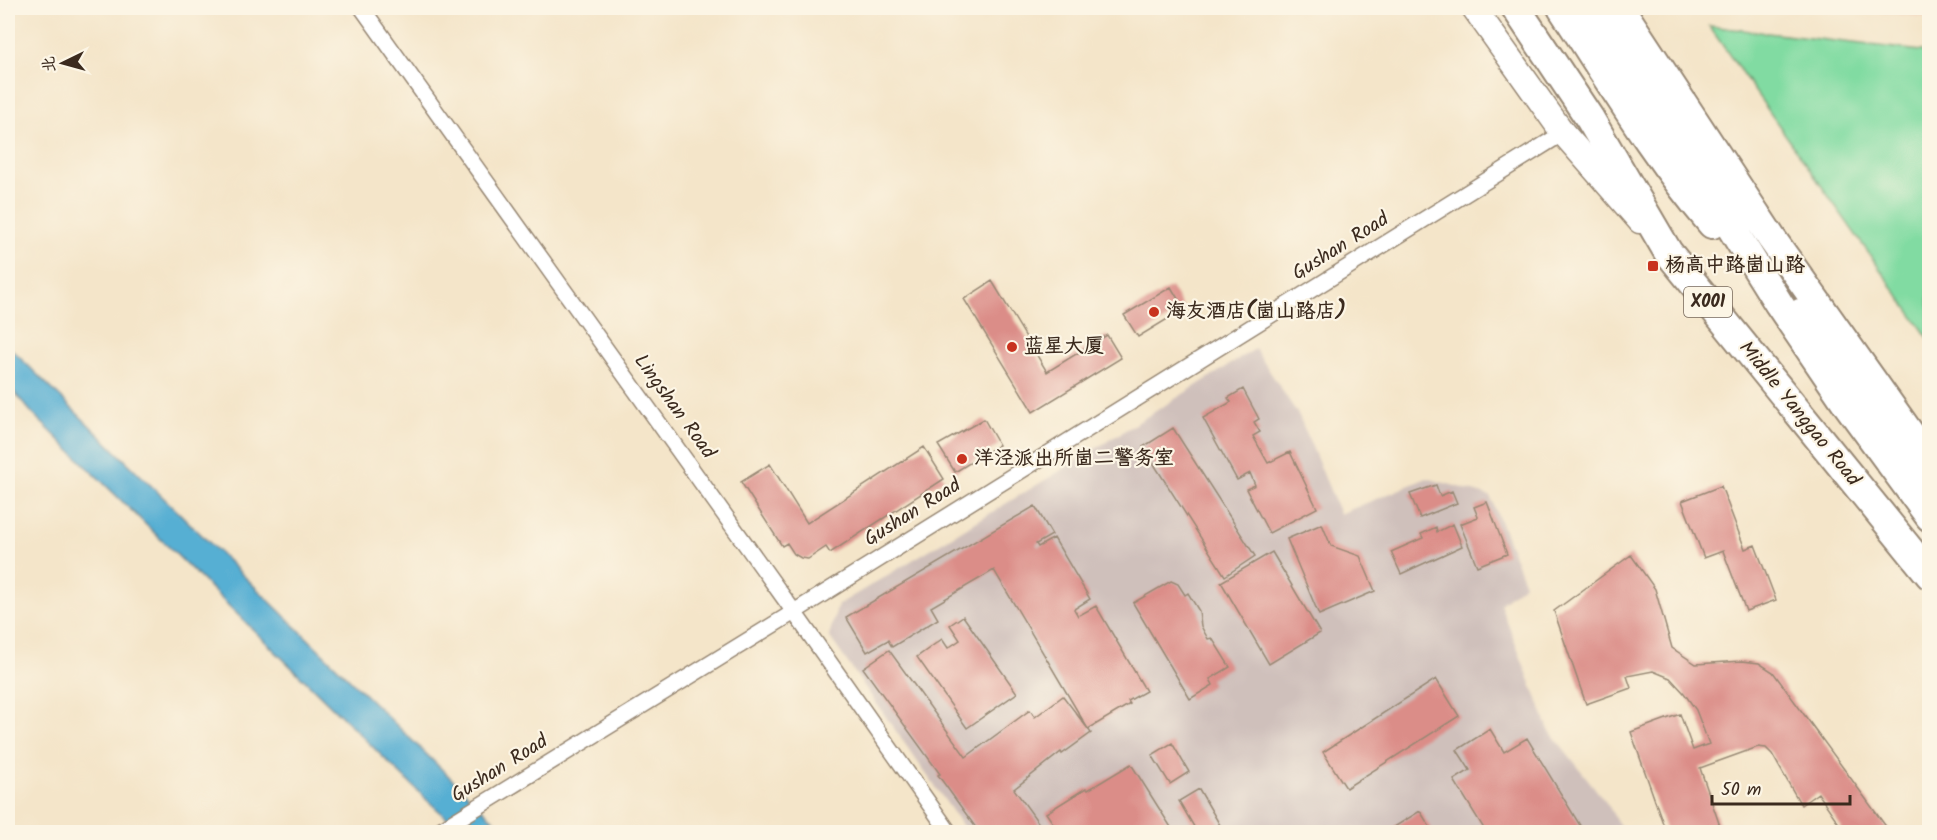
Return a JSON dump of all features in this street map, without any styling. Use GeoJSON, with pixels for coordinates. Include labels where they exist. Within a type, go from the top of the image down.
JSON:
{"type":"FeatureCollection","features":[{"type":"Feature","properties":{"kind":"highway","name":"Middle Yanggao Road"},"geometry":{"type":"LineString","coordinates":[[1516,8],[1590,119],[1668,252],[1929,575]]}},
{"type":"Feature","properties":{"kind":"highway"},"geometry":{"type":"LineString","coordinates":[[1562,8],[1657,153],[1689,197],[1779,304]]}},
{"type":"Feature","properties":{"kind":"highway","name":"Middle Yanggao Road"},"geometry":{"type":"LineString","coordinates":[[1594,8],[1779,304],[1847,404],[1929,517]]}},
{"type":"Feature","properties":{"kind":"highway"},"geometry":{"type":"LineString","coordinates":[[1620,8],[1772,239],[1929,462]]}},
{"type":"Feature","properties":{"kind":"main road"},"geometry":{"type":"LineString","coordinates":[[1474,8],[1563,132],[1668,252]]}},
{"type":"Feature","properties":{"kind":"main road","name":"Middle Yanggao Road"},"geometry":{"type":"LineString","coordinates":[[1704,183],[1929,488]]}},
{"type":"Feature","properties":{"kind":"street","name":"Lingshan Road"},"geometry":{"type":"LineString","coordinates":[[362,8],[949,832]]}},
{"type":"Feature","properties":{"kind":"street","name":"Gushan Road"},"geometry":{"type":"LineString","coordinates":[[443,829],[1563,132]]}},
{"type":"Feature","properties":{"kind":"shaded area"},"geometry":{"type":"Polygon","coordinates":[[[1831,8],[1929,8],[1929,18],[1847,9],[1831,8]]]}},
{"type":"Feature","properties":{"kind":"shaded area"},"geometry":{"type":"Polygon","coordinates":[[[1255,349],[1299,416],[1340,514],[1427,478],[1490,496],[1525,584],[1500,604],[1549,730],[1608,805],[1623,832],[967,832],[829,636],[838,605],[1060,471],[1255,349]]]}},
{"type":"Feature","properties":{"kind":"green space"},"geometry":{"type":"Polygon","coordinates":[[[1709,26],[1929,52],[1929,339],[1709,26]]]}},
{"type":"Feature","properties":{"kind":"water"},"geometry":{"type":"Polygon","coordinates":[[[8,346],[506,832],[463,832],[427,800],[33,414],[8,385],[8,346]]]}},
{"type":"Feature","properties":{"kind":"building","name":"蓝星大厦"},"geometry":{"type":"Polygon","coordinates":[[[992,281],[1047,372],[1107,335],[1121,358],[1033,412],[964,299],[992,281]]]}},
{"type":"Feature","properties":{"kind":"building","name":"海友酒店(崮山路店)"},"geometry":{"type":"Polygon","coordinates":[[[1171,287],[1184,309],[1138,337],[1124,315],[1171,287]]]}},
{"type":"Feature","properties":{"kind":"building"},"geometry":{"type":"Polygon","coordinates":[[[1243,389],[1259,419],[1254,422],[1260,432],[1253,436],[1268,463],[1290,452],[1317,508],[1269,533],[1246,489],[1255,485],[1250,473],[1237,480],[1203,418],[1231,402],[1228,398],[1243,389]]]}},
{"type":"Feature","properties":{"kind":"building","name":"洋泾派出所崮二警务室"},"geometry":{"type":"Polygon","coordinates":[[[984,419],[999,445],[955,472],[938,445],[984,419]]]}},
{"type":"Feature","properties":{"kind":"building"},"geometry":{"type":"Polygon","coordinates":[[[1173,428],[1255,556],[1225,576],[1143,447],[1173,428]]]}},
{"type":"Feature","properties":{"kind":"building"},"geometry":{"type":"Polygon","coordinates":[[[924,447],[944,479],[830,553],[826,547],[808,559],[794,554],[787,543],[782,546],[741,482],[770,464],[807,523],[924,447]]]}},
{"type":"Feature","properties":{"kind":"building"},"geometry":{"type":"Polygon","coordinates":[[[1436,485],[1440,496],[1452,491],[1457,503],[1420,518],[1410,494],[1436,485]]]}},
{"type":"Feature","properties":{"kind":"building"},"geometry":{"type":"Polygon","coordinates":[[[1721,486],[1745,549],[1755,545],[1776,600],[1746,611],[1723,551],[1704,558],[1682,501],[1721,486]]]}},
{"type":"Feature","properties":{"kind":"building"},"geometry":{"type":"Polygon","coordinates":[[[1487,502],[1507,554],[1477,566],[1460,524],[1478,517],[1474,507],[1487,502]]]}},
{"type":"Feature","properties":{"kind":"building"},"geometry":{"type":"Polygon","coordinates":[[[1035,506],[1052,535],[1036,544],[1038,547],[1054,538],[1090,599],[1074,609],[1078,616],[1096,606],[1146,691],[1128,701],[1130,704],[1088,729],[994,570],[931,607],[938,619],[892,647],[888,640],[867,652],[846,617],[1035,506]]]}},
{"type":"Feature","properties":{"kind":"building"},"geometry":{"type":"Polygon","coordinates":[[[1322,524],[1331,546],[1360,556],[1375,591],[1319,615],[1287,539],[1322,524]]]}},
{"type":"Feature","properties":{"kind":"building"},"geometry":{"type":"Polygon","coordinates":[[[1453,524],[1462,546],[1401,574],[1391,552],[1423,538],[1421,534],[1436,527],[1437,532],[1453,524]]]}},
{"type":"Feature","properties":{"kind":"building"},"geometry":{"type":"Polygon","coordinates":[[[1272,552],[1320,633],[1269,664],[1221,582],[1272,552]]]}},
{"type":"Feature","properties":{"kind":"building"},"geometry":{"type":"Polygon","coordinates":[[[1631,555],[1655,589],[1672,648],[1696,664],[1742,661],[1759,663],[1773,672],[1890,832],[1836,832],[1842,828],[1818,793],[1801,805],[1772,754],[1766,748],[1758,747],[1700,768],[1722,832],[1666,832],[1631,732],[1680,714],[1693,750],[1709,744],[1696,710],[1670,678],[1653,671],[1627,676],[1631,688],[1586,704],[1554,611],[1631,555]]]}},
{"type":"Feature","properties":{"kind":"building"},"geometry":{"type":"Polygon","coordinates":[[[1171,581],[1178,584],[1185,595],[1188,593],[1199,611],[1201,626],[1208,639],[1212,638],[1230,667],[1210,679],[1213,685],[1190,699],[1133,603],[1171,581]]]}},
{"type":"Feature","properties":{"kind":"building"},"geometry":{"type":"Polygon","coordinates":[[[963,616],[1017,693],[967,728],[917,657],[942,639],[948,648],[960,640],[950,625],[963,616]]]}},
{"type":"Feature","properties":{"kind":"building"},"geometry":{"type":"Polygon","coordinates":[[[889,650],[966,757],[1030,710],[1035,717],[1063,696],[1091,733],[1062,754],[1061,752],[1014,789],[1045,832],[979,832],[863,668],[889,650]]]}},
{"type":"Feature","properties":{"kind":"building"},"geometry":{"type":"Polygon","coordinates":[[[1436,679],[1459,716],[1346,788],[1323,752],[1436,679]]]}},
{"type":"Feature","properties":{"kind":"building"},"geometry":{"type":"Polygon","coordinates":[[[1490,729],[1504,752],[1527,738],[1584,832],[1513,832],[1510,828],[1503,832],[1486,832],[1454,780],[1470,770],[1457,750],[1490,729]]]}},
{"type":"Feature","properties":{"kind":"building"},"geometry":{"type":"Polygon","coordinates":[[[1172,743],[1189,772],[1170,784],[1152,755],[1172,743]]]}},
{"type":"Feature","properties":{"kind":"building"},"geometry":{"type":"Polygon","coordinates":[[[1131,764],[1174,832],[1059,832],[1046,813],[1131,764]]]}},
{"type":"Feature","properties":{"kind":"building"},"geometry":{"type":"Polygon","coordinates":[[[1199,789],[1224,832],[1197,832],[1179,801],[1199,789]]]}},
{"type":"Feature","properties":{"kind":"building"},"geometry":{"type":"Polygon","coordinates":[[[1420,811],[1433,832],[1386,832],[1420,811]]]}},
{"type":"Feature","properties":{"kind":"place","name":"杨高中路崮山路"},"geometry":{"type":"Point","coordinates":[1653,266]}},
{"type":"Feature","properties":{"kind":"place","name":"海友酒店(崮山路店)"},"geometry":{"type":"Point","coordinates":[1154,312]}},
{"type":"Feature","properties":{"kind":"place","name":"蓝星大厦"},"geometry":{"type":"Point","coordinates":[1012,347]}},
{"type":"Feature","properties":{"kind":"place","name":"洋泾派出所崮二警务室"},"geometry":{"type":"Point","coordinates":[962,459]}}]}
